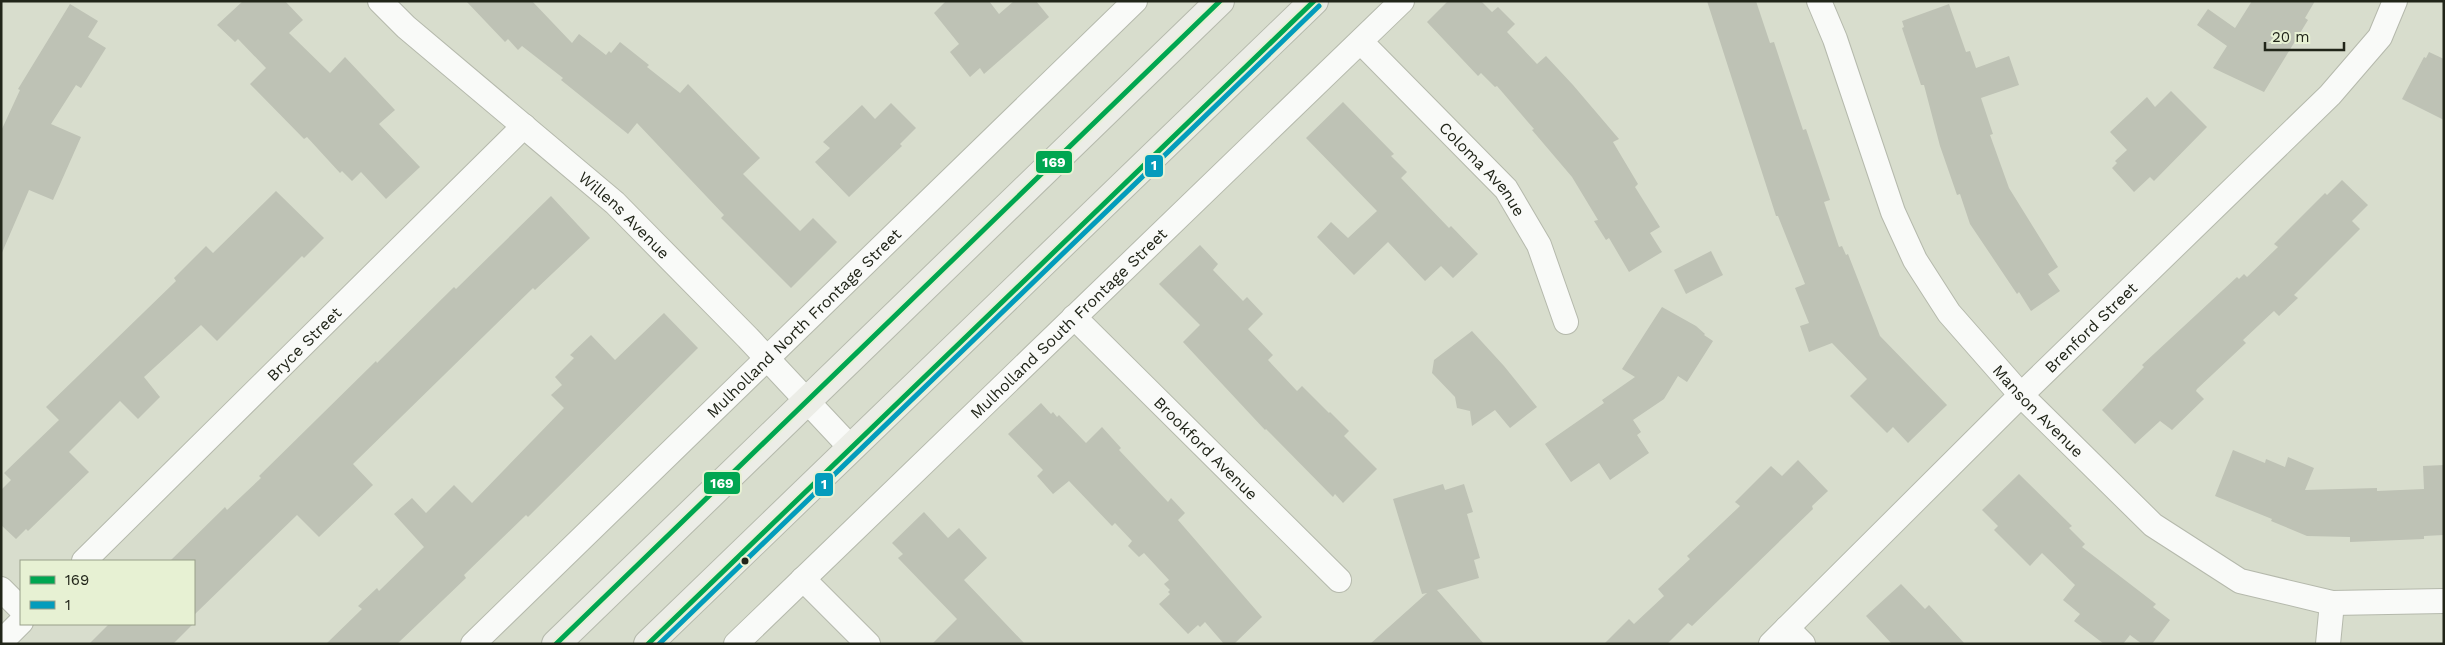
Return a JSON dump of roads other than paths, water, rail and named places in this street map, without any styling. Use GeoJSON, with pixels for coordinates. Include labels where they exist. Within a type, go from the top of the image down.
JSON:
{"type":"FeatureCollection","features":[{"type":"Feature","properties":{"kind":"main road"},"geometry":{"type":"LineString","coordinates":[[556,644],[1220,1]]}},
{"type":"Feature","properties":{"kind":"main road"},"geometry":{"type":"LineString","coordinates":[[648,644],[1314,1]]}},
{"type":"Feature","properties":{"kind":"street","name":"Willens Avenue"},"geometry":{"type":"LineString","coordinates":[[380,1],[406,27],[615,203],[807,400],[851,448]]}},
{"type":"Feature","properties":{"kind":"street","name":"Mulholland South Frontage Street"},"geometry":{"type":"LineString","coordinates":[[736,644],[1402,1]]}},
{"type":"Feature","properties":{"kind":"street","name":"Manson Avenue"},"geometry":{"type":"LineString","coordinates":[[1819,1],[1835,39],[1893,212],[1915,260],[1949,313],[2021,395],[2153,525],[2240,582],[2332,603],[2444,601]]}},
{"type":"Feature","properties":{"kind":"street","name":"Brenford Street"},"geometry":{"type":"LineString","coordinates":[[1787,639],[2021,395],[2330,95],[2380,37],[2394,1]]}},
{"type":"Feature","properties":{"kind":"street","name":"Mulholland North Frontage Street"},"geometry":{"type":"LineString","coordinates":[[473,644],[1125,4]]}},
{"type":"Feature","properties":{"kind":"street","name":"Coloma Avenue"},"geometry":{"type":"LineString","coordinates":[[1361,42],[1506,189],[1539,245],[1566,322]]}},
{"type":"Feature","properties":{"kind":"street","name":"Bryce Street"},"geometry":{"type":"LineString","coordinates":[[85,560],[524,126]]}},
{"type":"Feature","properties":{"kind":"street","name":"Brookford Avenue"},"geometry":{"type":"LineString","coordinates":[[1074,318],[1339,580]]}},
{"type":"Feature","properties":{"kind":"street"},"geometry":{"type":"LineString","coordinates":[[803,579],[868,644]]}},
{"type":"Feature","properties":{"kind":"street"},"geometry":{"type":"LineString","coordinates":[[1,589],[20,608]]}},
{"type":"Feature","properties":{"kind":"street"},"geometry":{"type":"LineString","coordinates":[[2328,644],[2332,603]]}},
{"type":"Feature","properties":{"kind":"street"},"geometry":{"type":"LineString","coordinates":[[1,642],[20,623]]}}]}
